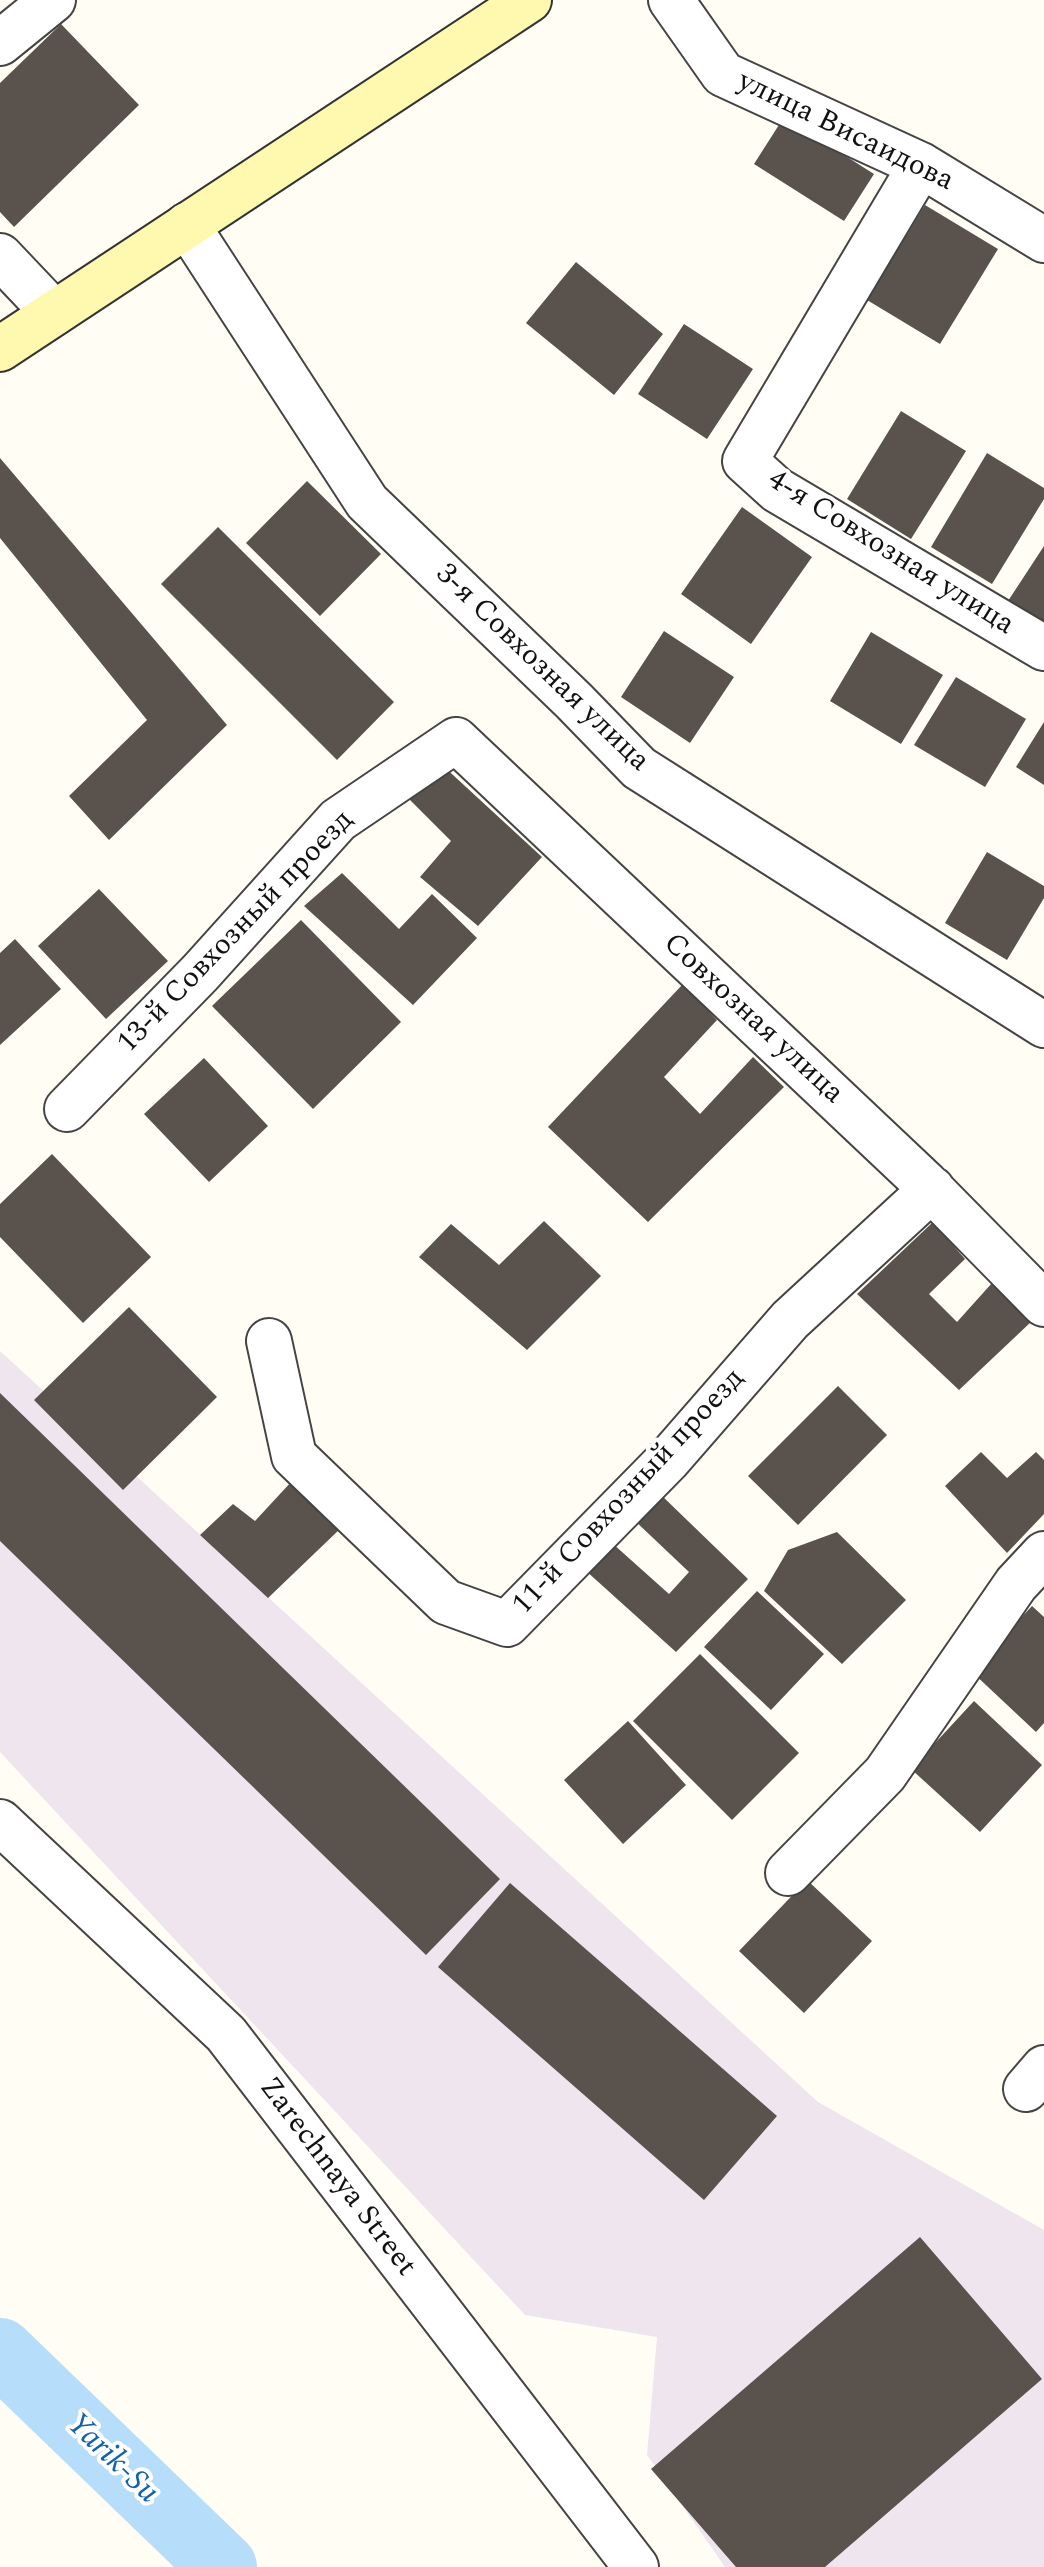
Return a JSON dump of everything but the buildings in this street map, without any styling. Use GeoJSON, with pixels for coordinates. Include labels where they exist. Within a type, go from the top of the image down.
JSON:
{"type":"FeatureCollection","features":[{"type":"Feature","properties":{"kind":"main road"},"geometry":{"type":"LineString","coordinates":[[0,349],[529,0]]}},
{"type":"Feature","properties":{"kind":"street"},"geometry":{"type":"LineString","coordinates":[[0,43],[53,0]]}},
{"type":"Feature","properties":{"kind":"street","name":"улица Висаидова"},"geometry":{"type":"LineString","coordinates":[[671,0],[723,74],[921,165],[1044,240]]}},
{"type":"Feature","properties":{"kind":"street","name":"4-я Совхозная улица"},"geometry":{"type":"LineString","coordinates":[[921,165],[745,461],[777,490],[1044,648]]}},
{"type":"Feature","properties":{"kind":"street","name":"3-я Совхозная улица"},"geometry":{"type":"LineString","coordinates":[[187,225],[367,502],[639,768],[1044,1025]]}},
{"type":"Feature","properties":{"kind":"street"},"geometry":{"type":"LineString","coordinates":[[0,256],[54,313]]}},
{"type":"Feature","properties":{"kind":"street","name":"13-й Совхозный проезд"},"geometry":{"type":"LineString","coordinates":[[67,1109],[200,973],[338,820],[456,740]]}},
{"type":"Feature","properties":{"kind":"street","name":"Совхозная улица"},"geometry":{"type":"LineString","coordinates":[[456,740],[932,1189],[1044,1304]]}},
{"type":"Feature","properties":{"kind":"street","name":"11-й Совхозный проезд"},"geometry":{"type":"LineString","coordinates":[[269,1341],[294,1456],[446,1602],[507,1624],[668,1460],[790,1320],[932,1189]]}},
{"type":"Feature","properties":{"kind":"street"},"geometry":{"type":"LineString","coordinates":[[788,1873],[885,1774],[1016,1584],[1044,1554]]}},
{"type":"Feature","properties":{"kind":"street","name":"Zarechnaya Street"},"geometry":{"type":"LineString","coordinates":[[0,1822],[226,2034],[636,2567]]}},
{"type":"Feature","properties":{"kind":"shaded area"},"geometry":{"type":"Polygon","coordinates":[[[0,1351],[818,2102],[1044,2230],[1044,2567],[725,2567],[647,2455],[657,2337],[525,2315],[0,1752],[0,1351]]]}},
{"type":"Feature","properties":{"kind":"waterway","name":"Yarik-Su"},"geometry":{"type":"LineString","coordinates":[[0,2352],[223,2567]]}}]}
